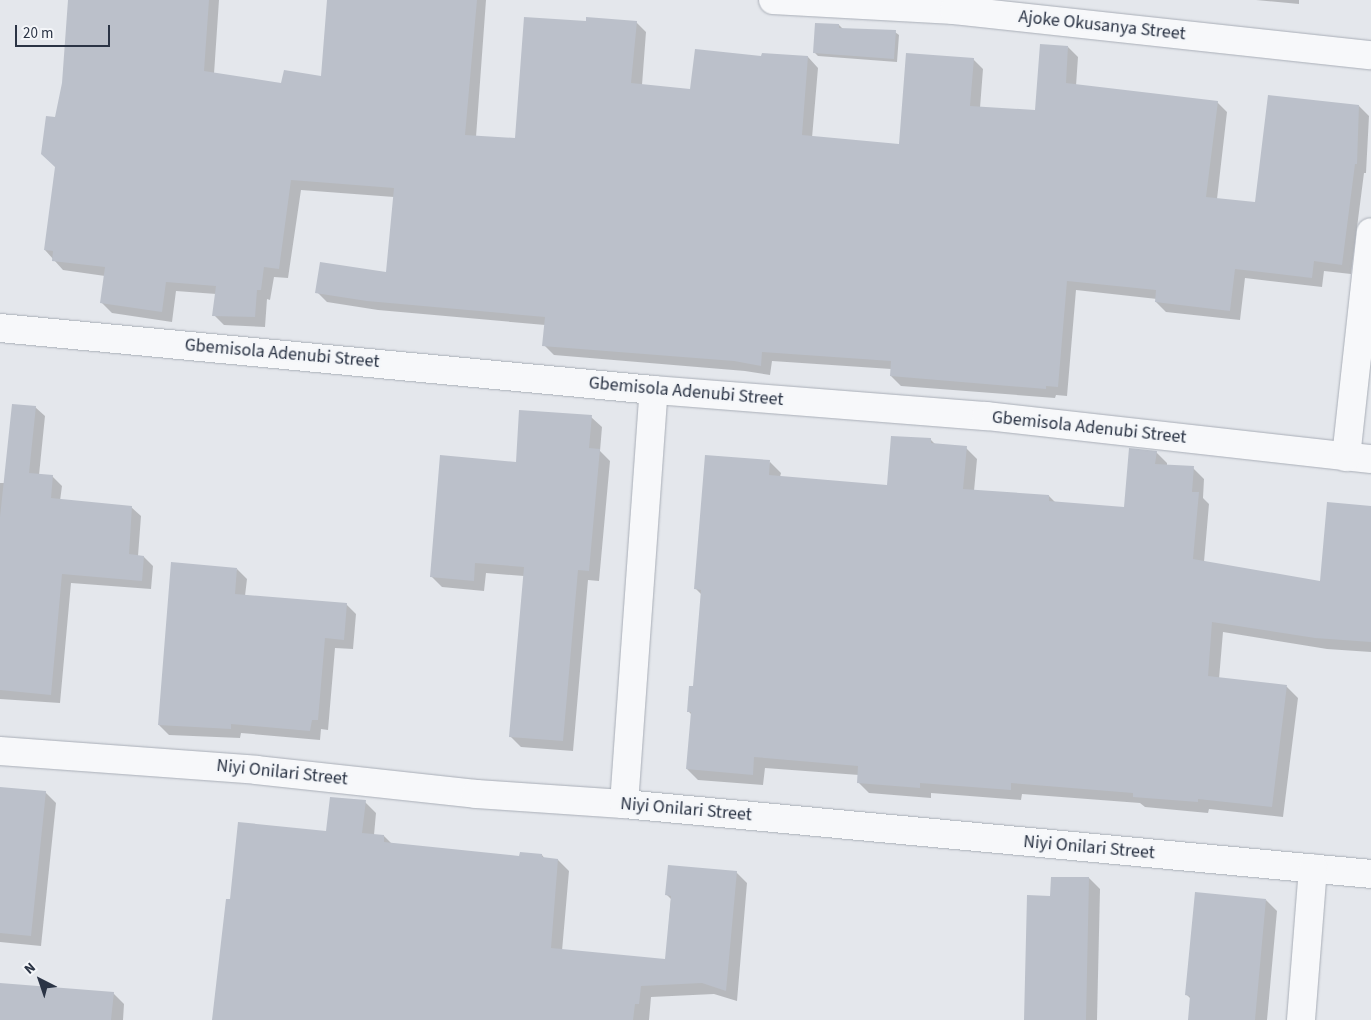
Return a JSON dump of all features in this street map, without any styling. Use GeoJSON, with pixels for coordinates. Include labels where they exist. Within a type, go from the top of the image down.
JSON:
{"type":"FeatureCollection","features":[{"type":"Feature","properties":{"kind":"street","name":"Ajoke Okusanya Street"},"geometry":{"type":"LineString","coordinates":[[773,0],[954,10],[1371,55]]}},
{"type":"Feature","properties":{"kind":"street"},"geometry":{"type":"LineString","coordinates":[[1359,458],[1371,232]]}},
{"type":"Feature","properties":{"kind":"street","name":"Gbemisola Adenubi Street"},"geometry":{"type":"LineString","coordinates":[[0,328],[654,390],[986,416],[1359,458]]}},
{"type":"Feature","properties":{"kind":"street"},"geometry":{"type":"LineString","coordinates":[[624,804],[654,390]]}},
{"type":"Feature","properties":{"kind":"street","name":"Niyi Onilari Street"},"geometry":{"type":"LineString","coordinates":[[0,751],[256,770],[476,794],[624,804],[1371,874]]}},
{"type":"Feature","properties":{"kind":"street"},"geometry":{"type":"LineString","coordinates":[[1301,1020],[1313,868]]}},
{"type":"Feature","properties":{"kind":"building"},"geometry":{"type":"Polygon","coordinates":[[[68,0],[209,0],[204,71],[281,83],[284,70],[321,76],[327,0],[477,0],[465,135],[515,138],[524,17],[586,21],[586,17],[637,21],[631,83],[690,89],[695,49],[761,56],[762,53],[808,56],[802,135],[899,144],[906,53],[974,58],[970,106],[1035,110],[1040,44],[1068,46],[1066,83],[1218,101],[1206,197],[1255,202],[1268,95],[1359,105],[1357,164],[1355,164],[1342,265],[1314,261],[1312,278],[1235,269],[1230,311],[1155,302],[1156,290],[1067,281],[1058,387],[1046,386],[1046,389],[890,376],[891,361],[762,352],[761,366],[734,361],[542,346],[545,317],[367,301],[315,293],[320,262],[386,272],[394,188],[291,180],[279,269],[264,267],[261,290],[257,290],[255,317],[212,316],[216,286],[166,282],[162,312],[100,303],[105,267],[52,261],[53,251],[44,250],[55,167],[41,154],[46,116],[55,117],[62,83],[68,0]]]}},
{"type":"Feature","properties":{"kind":"building"},"geometry":{"type":"Polygon","coordinates":[[[815,23],[839,24],[839,28],[896,30],[894,59],[813,53],[815,23]]]}},
{"type":"Feature","properties":{"kind":"building"},"geometry":{"type":"Polygon","coordinates":[[[12,404],[36,406],[29,473],[53,475],[51,498],[132,506],[129,554],[144,556],[142,581],[62,574],[51,695],[0,690],[0,517],[12,404]]]}},
{"type":"Feature","properties":{"kind":"building"},"geometry":{"type":"Polygon","coordinates":[[[519,410],[592,415],[589,448],[600,449],[589,571],[578,570],[563,741],[509,737],[524,567],[475,563],[474,581],[430,577],[440,455],[516,462],[519,410]]]}},
{"type":"Feature","properties":{"kind":"building"},"geometry":{"type":"Polygon","coordinates":[[[891,436],[931,438],[931,443],[967,446],[963,489],[1049,495],[1049,501],[1124,507],[1129,448],[1157,451],[1155,464],[1194,466],[1192,492],[1199,492],[1193,559],[1320,581],[1327,502],[1371,506],[1371,642],[1315,638],[1212,622],[1208,676],[1287,685],[1272,807],[1198,799],[1198,802],[1133,797],[1133,793],[1011,783],[1011,790],[920,783],[920,788],[857,783],[858,766],[754,757],[753,775],[686,769],[691,712],[687,712],[689,686],[693,686],[701,590],[694,589],[705,455],[770,460],[769,475],[887,485],[891,436]]]}},
{"type":"Feature","properties":{"kind":"building"},"geometry":{"type":"Polygon","coordinates":[[[171,562],[237,568],[235,594],[347,603],[344,640],[325,638],[318,720],[312,720],[310,731],[231,724],[231,729],[158,725],[171,562]]]}},
{"type":"Feature","properties":{"kind":"building"},"geometry":{"type":"Polygon","coordinates":[[[0,787],[46,791],[31,936],[0,933],[0,787]]]}},
{"type":"Feature","properties":{"kind":"building"},"geometry":{"type":"Polygon","coordinates":[[[330,797],[366,800],[362,833],[384,835],[384,842],[519,856],[520,852],[542,854],[542,857],[558,859],[551,948],[665,959],[671,896],[665,895],[668,865],[737,871],[726,991],[702,983],[641,986],[639,1004],[635,1004],[633,1020],[212,1020],[226,899],[230,899],[238,822],[326,831],[330,797]]]}},
{"type":"Feature","properties":{"kind":"building"},"geometry":{"type":"Polygon","coordinates":[[[1051,877],[1089,877],[1086,1020],[1024,1020],[1027,895],[1050,896],[1051,877]]]}},
{"type":"Feature","properties":{"kind":"building"},"geometry":{"type":"Polygon","coordinates":[[[1195,892],[1266,899],[1255,1020],[1188,1020],[1190,996],[1185,995],[1195,892]]]}},
{"type":"Feature","properties":{"kind":"building"},"geometry":{"type":"Polygon","coordinates":[[[0,983],[114,992],[111,1020],[0,1020],[0,983]]]}}]}
